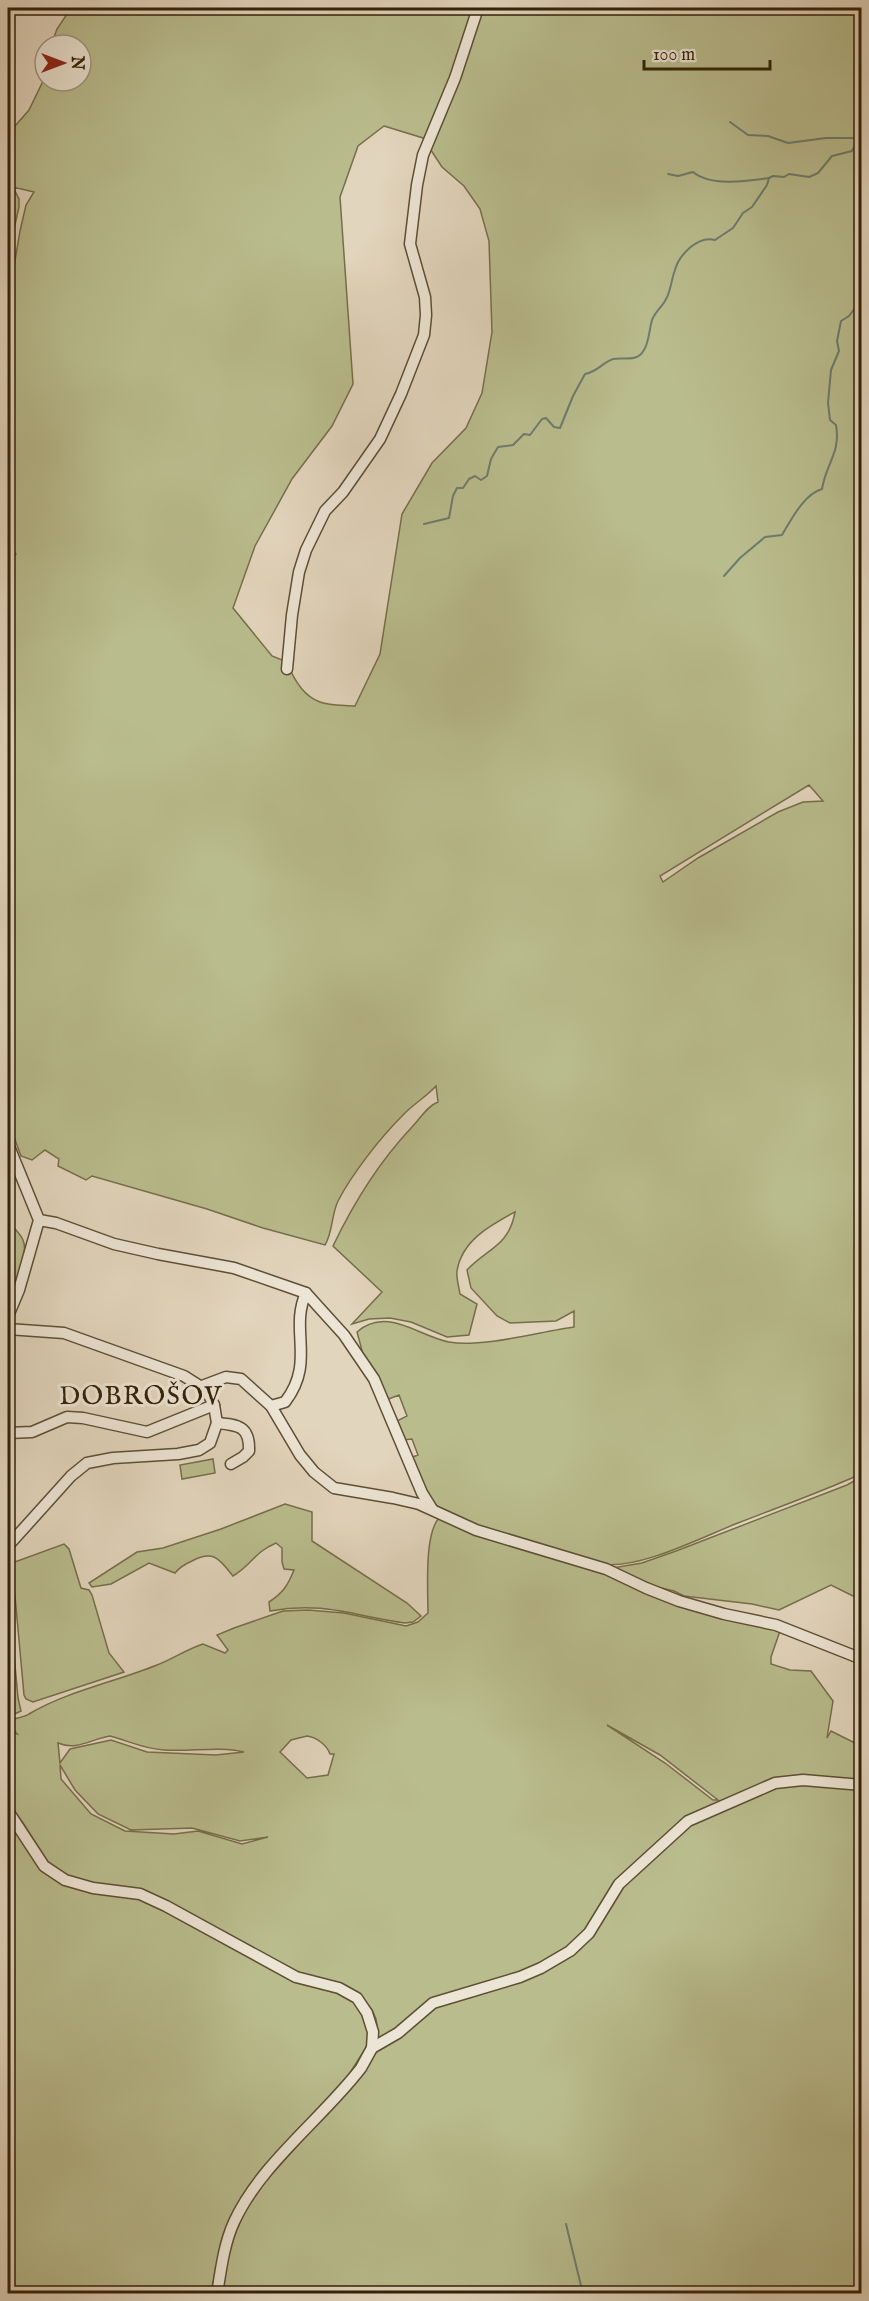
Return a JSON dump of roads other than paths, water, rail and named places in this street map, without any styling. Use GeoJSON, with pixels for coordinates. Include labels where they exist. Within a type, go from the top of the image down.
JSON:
{"type":"FeatureCollection","features":[{"type":"Feature","properties":{"kind":"street"},"geometry":{"type":"LineString","coordinates":[[287,669],[298,572],[306,550],[325,511],[343,492],[380,439],[401,394],[424,335],[425,297],[411,244],[415,194],[423,155],[431,131],[455,78],[478,8]]}},
{"type":"Feature","properties":{"kind":"street"},"geometry":{"type":"LineString","coordinates":[[8,1144],[39,1220],[8,1316]]}},
{"type":"Feature","properties":{"kind":"street"},"geometry":{"type":"LineString","coordinates":[[39,1220],[56,1222],[114,1244],[234,1268],[306,1293],[338,1328],[366,1364],[418,1484],[432,1509],[439,1515],[476,1530],[606,1569],[680,1601],[724,1614],[776,1625],[861,1659]]}},
{"type":"Feature","properties":{"kind":"street"},"geometry":{"type":"LineString","coordinates":[[271,1406],[285,1402],[293,1393],[300,1373],[301,1325],[303,1299],[306,1293]]}},
{"type":"Feature","properties":{"kind":"street"},"geometry":{"type":"LineString","coordinates":[[8,1329],[55,1331],[77,1336],[184,1376],[202,1386],[214,1405],[217,1424],[210,1443],[199,1450],[177,1454],[113,1458],[87,1463],[71,1476],[8,1546]]}},
{"type":"Feature","properties":{"kind":"street"},"geometry":{"type":"LineString","coordinates":[[202,1386],[226,1377],[242,1378],[271,1406],[300,1455],[314,1472],[334,1488],[393,1498],[432,1509]]}},
{"type":"Feature","properties":{"kind":"street"},"geometry":{"type":"LineString","coordinates":[[282,1423],[285,1402]]}},
{"type":"Feature","properties":{"kind":"street"},"geometry":{"type":"LineString","coordinates":[[8,1433],[32,1432],[67,1417],[83,1418],[147,1432],[214,1405]]}},
{"type":"Feature","properties":{"kind":"street"},"geometry":{"type":"LineString","coordinates":[[217,1424],[237,1425],[245,1431],[248,1437],[249,1451],[231,1464]]}},
{"type":"Feature","properties":{"kind":"street"},"geometry":{"type":"LineString","coordinates":[[372,2048],[398,2033],[433,2003],[520,1977],[570,1951],[589,1933],[619,1884],[688,1821],[775,1783],[803,1780],[861,1785]]}},
{"type":"Feature","properties":{"kind":"street"},"geometry":{"type":"LineString","coordinates":[[8,1811],[44,1866],[65,1880],[93,1888],[140,1894],[296,1977],[339,1988],[357,1998],[371,2021],[372,2048],[368,2057],[352,2079],[250,2194],[230,2232],[217,2294]]}},
{"type":"Feature","properties":{"kind":"waterway"},"geometry":{"type":"LineString","coordinates":[[730,122],[748,135],[768,136],[788,143],[826,138],[862,138]]}},
{"type":"Feature","properties":{"kind":"waterway"},"geometry":{"type":"LineString","coordinates":[[424,524],[449,518],[453,496],[457,488],[463,488],[469,479],[475,476],[481,480],[487,476],[491,459],[498,447],[513,445],[524,434],[530,435],[542,419],[546,418],[554,427],[560,428],[585,374],[613,359],[637,357],[643,352],[653,317],[667,297],[681,258],[696,243],[702,240],[715,240],[733,228],[743,213],[752,207],[767,185],[769,178],[784,177],[789,174],[809,177],[818,173],[832,156],[852,151],[855,145],[862,142]]}},
{"type":"Feature","properties":{"kind":"waterway"},"geometry":{"type":"LineString","coordinates":[[668,174],[678,176],[693,172],[709,180],[730,182],[769,178]]}},
{"type":"Feature","properties":{"kind":"waterway"},"geometry":{"type":"LineString","coordinates":[[862,285],[858,295],[862,299]]}},
{"type":"Feature","properties":{"kind":"waterway"},"geometry":{"type":"LineString","coordinates":[[724,576],[740,558],[765,537],[782,535],[809,496],[822,489],[835,451],[837,435],[836,425],[830,420],[828,403],[831,370],[839,351],[837,341],[841,321],[849,316],[862,299]]}},
{"type":"Feature","properties":{"kind":"waterway"},"geometry":{"type":"LineString","coordinates":[[566,2224],[583,2294]]}},
{"type":"Feature","properties":{"kind":"district","name":"DOBROŠOV"},"geometry":{"type":"Point","coordinates":[141,1395]}}]}
